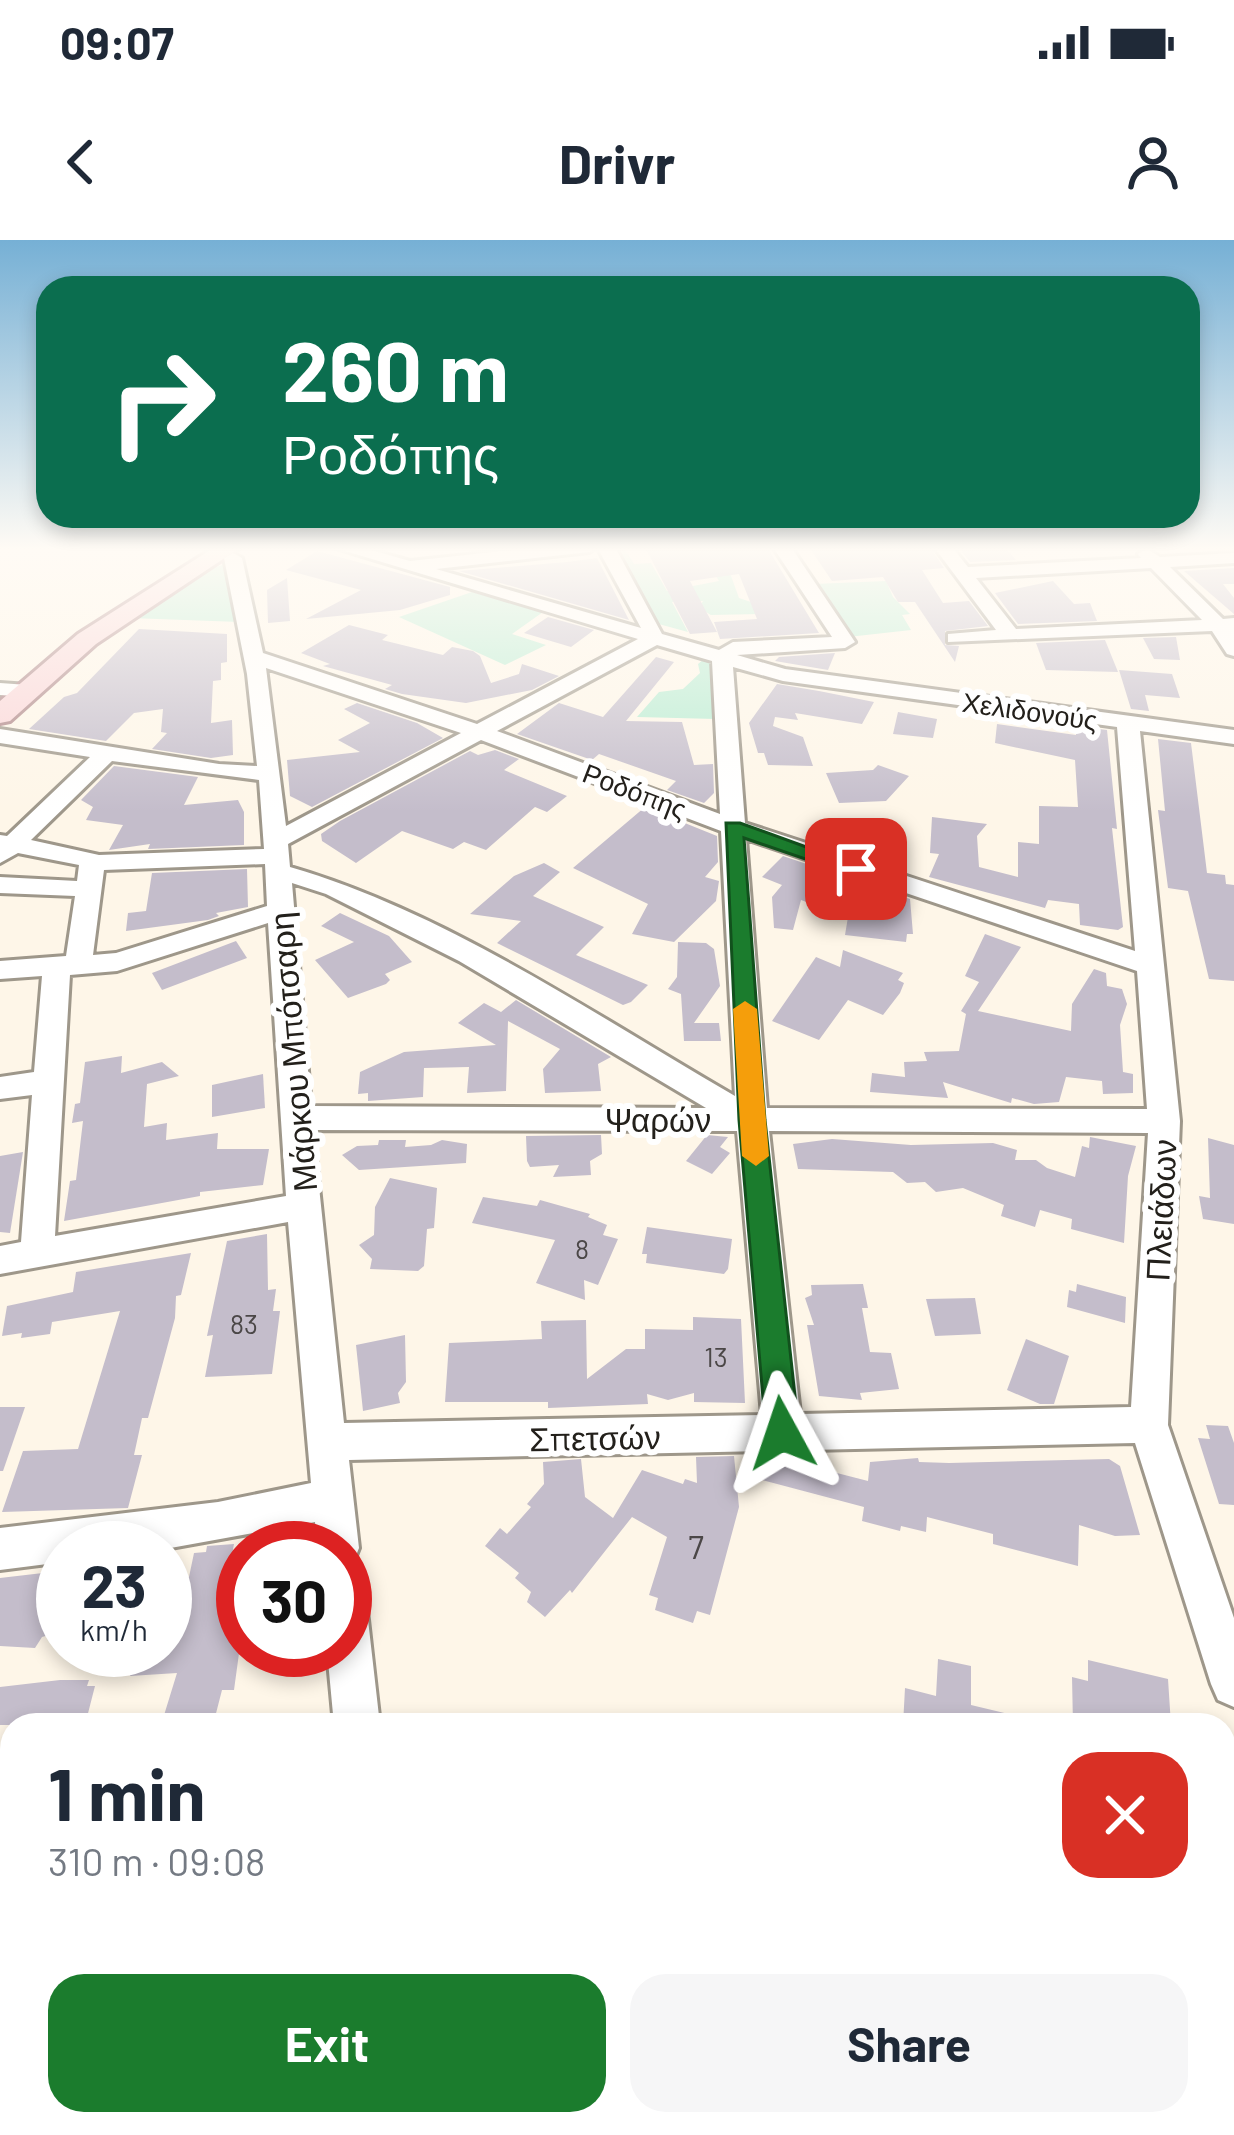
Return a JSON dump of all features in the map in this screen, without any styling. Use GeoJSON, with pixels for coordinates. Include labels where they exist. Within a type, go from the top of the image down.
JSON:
{"type":"FeatureCollection","features":[{"type":"Feature","properties":{"kind":"main road"},"geometry":{"type":"LineString","coordinates":[[0,715],[93,635]]}},
{"type":"Feature","properties":{"kind":"street","name":"Μάρκου Μπότσαρη"},"geometry":{"type":"LineString","coordinates":[[252,635],[277,856],[296,1118],[335,1521]]}},
{"type":"Feature","properties":{"kind":"street","name":"Χελιδονούς"},"geometry":{"type":"LineString","coordinates":[[640,635],[810,680],[1234,737]]}},
{"type":"Feature","properties":{"kind":"street"},"geometry":{"type":"LineString","coordinates":[[0,885],[277,856],[479,732],[652,635]]}},
{"type":"Feature","properties":{"kind":"street"},"geometry":{"type":"LineString","coordinates":[[782,1433],[752,1120],[722,658],[734,648],[845,642],[841,635]]}},
{"type":"Feature","properties":{"kind":"street"},"geometry":{"type":"LineString","coordinates":[[955,638],[1002,635]]}},
{"type":"Feature","properties":{"kind":"street","name":"Ροδόπης"},"geometry":{"type":"LineString","coordinates":[[254,657],[479,732],[733,827],[1153,968]]}},
{"type":"Feature","properties":{"kind":"street"},"geometry":{"type":"LineString","coordinates":[[0,689],[28,691]]}},
{"type":"Feature","properties":{"kind":"street","name":"Πλειάδων"},"geometry":{"type":"LineString","coordinates":[[1128,724],[1164,1121],[1149,1426],[1234,1684]]}},
{"type":"Feature","properties":{"kind":"street"},"geometry":{"type":"LineString","coordinates":[[0,736],[219,771],[266,773]]}},
{"type":"Feature","properties":{"kind":"street"},"geometry":{"type":"LineString","coordinates":[[4,848],[108,752]]}},
{"type":"Feature","properties":{"kind":"street"},"geometry":{"type":"LineString","coordinates":[[4,848],[89,859],[90,876],[67,969],[50,1081],[38,1253]]}},
{"type":"Feature","properties":{"kind":"street"},"geometry":{"type":"LineString","coordinates":[[277,856],[470,955],[752,1120]]}},
{"type":"Feature","properties":{"kind":"street"},"geometry":{"type":"LineString","coordinates":[[0,970],[67,969],[152,954],[280,910]]}},
{"type":"Feature","properties":{"kind":"street"},"geometry":{"type":"LineString","coordinates":[[0,1088],[50,1081]]}},
{"type":"Feature","properties":{"kind":"street","name":"Ψαρών"},"geometry":{"type":"LineString","coordinates":[[296,1118],[1164,1121]]}},
{"type":"Feature","properties":{"kind":"street"},"geometry":{"type":"LineString","coordinates":[[0,1260],[304,1206]]}},
{"type":"Feature","properties":{"kind":"street","name":"Σπετσών"},"geometry":{"type":"LineString","coordinates":[[328,1442],[1149,1426]]}},
{"type":"Feature","properties":{"kind":"street"},"geometry":{"type":"LineString","coordinates":[[0,1549],[218,1522],[333,1498]]}},
{"type":"Feature","properties":{"kind":"street"},"geometry":{"type":"LineString","coordinates":[[352,1677],[356,1713]]}},
{"type":"Feature","properties":{"kind":"green space"},"geometry":{"type":"Polygon","coordinates":[[[440,635],[516,635],[546,645],[505,665],[440,635]]]}},
{"type":"Feature","properties":{"kind":"green space"},"geometry":{"type":"Polygon","coordinates":[[[710,661],[716,719],[637,717],[659,692],[683,689],[700,673],[698,664],[710,661]]]}},
{"type":"Feature","properties":{"kind":"building"},"geometry":{"type":"Polygon","coordinates":[[[133,635],[227,635],[227,662],[221,663],[221,680],[213,681],[211,723],[232,720],[233,755],[211,758],[152,749],[167,733],[161,732],[163,709],[134,713],[106,741],[29,729],[64,697],[77,693],[133,635]]]}},
{"type":"Feature","properties":{"kind":"building"},"geometry":{"type":"Polygon","coordinates":[[[331,635],[387,635],[382,640],[443,655],[452,647],[473,651],[480,656],[491,683],[519,674],[522,664],[559,676],[532,690],[466,703],[385,689],[392,685],[323,666],[330,664],[301,653],[331,635]]]}},
{"type":"Feature","properties":{"kind":"building"},"geometry":{"type":"Polygon","coordinates":[[[532,635],[587,635],[571,647],[532,635]]]}},
{"type":"Feature","properties":{"kind":"building"},"geometry":{"type":"Polygon","coordinates":[[[719,635],[779,635],[720,639],[719,635]]]}},
{"type":"Feature","properties":{"kind":"building"},"geometry":{"type":"Polygon","coordinates":[[[937,635],[945,635],[945,645],[959,646],[955,662],[937,635]]]}},
{"type":"Feature","properties":{"kind":"building"},"geometry":{"type":"Polygon","coordinates":[[[1176,637],[1180,660],[1154,659],[1143,638],[1176,637]]]}},
{"type":"Feature","properties":{"kind":"building"},"geometry":{"type":"Polygon","coordinates":[[[1105,640],[1118,672],[1046,670],[1036,643],[1105,640]]]}},
{"type":"Feature","properties":{"kind":"building"},"geometry":{"type":"Polygon","coordinates":[[[835,653],[828,670],[775,661],[779,657],[835,653]]]}},
{"type":"Feature","properties":{"kind":"building"},"geometry":{"type":"Polygon","coordinates":[[[656,657],[674,662],[626,721],[682,722],[694,765],[713,764],[714,793],[704,803],[667,790],[676,781],[599,754],[592,760],[517,734],[559,703],[603,717],[656,657]]]}},
{"type":"Feature","properties":{"kind":"building"},"geometry":{"type":"Polygon","coordinates":[[[1119,670],[1172,674],[1180,698],[1145,695],[1149,711],[1131,709],[1119,670]]]}},
{"type":"Feature","properties":{"kind":"building"},"geometry":{"type":"Polygon","coordinates":[[[777,684],[874,702],[862,724],[795,713],[798,720],[775,717],[773,726],[803,737],[813,766],[768,765],[764,753],[758,753],[749,723],[777,684]]]}},
{"type":"Feature","properties":{"kind":"building"},"geometry":{"type":"Polygon","coordinates":[[[357,703],[417,723],[443,738],[312,807],[290,796],[287,760],[360,752],[338,740],[370,723],[344,709],[357,703]]]}},
{"type":"Feature","properties":{"kind":"building"},"geometry":{"type":"Polygon","coordinates":[[[898,712],[937,719],[933,738],[893,734],[898,712]]]}},
{"type":"Feature","properties":{"kind":"building"},"geometry":{"type":"Polygon","coordinates":[[[997,724],[1076,735],[1076,726],[1107,730],[1123,927],[1080,925],[1079,904],[1048,900],[1045,908],[929,877],[939,854],[930,853],[932,817],[987,824],[977,836],[979,867],[1018,877],[1018,842],[1039,844],[1039,806],[1078,807],[1075,760],[995,743],[997,724]]]}},
{"type":"Feature","properties":{"kind":"building"},"geometry":{"type":"Polygon","coordinates":[[[1158,739],[1191,743],[1207,873],[1225,875],[1226,884],[1234,885],[1234,981],[1209,979],[1188,891],[1168,888],[1158,810],[1165,811],[1158,739]]]}},
{"type":"Feature","properties":{"kind":"building"},"geometry":{"type":"Polygon","coordinates":[[[495,750],[519,759],[504,770],[567,796],[547,812],[535,807],[486,850],[464,842],[453,849],[402,831],[356,863],[322,841],[321,834],[340,821],[470,751],[478,755],[495,750]]]}},
{"type":"Feature","properties":{"kind":"building"},"geometry":{"type":"Polygon","coordinates":[[[878,765],[909,776],[886,801],[839,803],[826,773],[873,770],[878,765]]]}},
{"type":"Feature","properties":{"kind":"building"},"geometry":{"type":"Polygon","coordinates":[[[114,766],[198,777],[184,805],[238,800],[244,812],[244,845],[148,849],[150,844],[109,850],[123,825],[86,820],[93,807],[81,800],[114,766]]]}},
{"type":"Feature","properties":{"kind":"building"},"geometry":{"type":"Polygon","coordinates":[[[645,807],[717,836],[718,862],[705,877],[719,881],[716,901],[674,942],[632,934],[648,904],[573,868],[645,807]]]}},
{"type":"Feature","properties":{"kind":"building"},"geometry":{"type":"Polygon","coordinates":[[[783,856],[910,899],[913,934],[907,934],[906,942],[845,935],[848,917],[801,900],[793,930],[774,928],[772,897],[782,885],[762,877],[783,856]]]}},
{"type":"Feature","properties":{"kind":"building"},"geometry":{"type":"Polygon","coordinates":[[[544,863],[560,872],[533,896],[604,927],[576,955],[648,985],[631,1002],[623,1005],[497,943],[521,921],[470,914],[514,876],[544,863]]]}},
{"type":"Feature","properties":{"kind":"building"},"geometry":{"type":"Polygon","coordinates":[[[247,869],[248,907],[216,913],[219,916],[208,920],[126,931],[128,913],[146,911],[152,873],[247,869]]]}},
{"type":"Feature","properties":{"kind":"building"},"geometry":{"type":"Polygon","coordinates":[[[340,913],[389,936],[412,962],[385,974],[390,980],[386,984],[348,998],[315,960],[354,942],[321,926],[340,913]]]}},
{"type":"Feature","properties":{"kind":"building"},"geometry":{"type":"Polygon","coordinates":[[[985,934],[1021,947],[978,1011],[1071,1031],[1072,1004],[1094,969],[1106,973],[1107,986],[1122,989],[1127,1004],[1120,1025],[1123,1072],[1133,1074],[1133,1093],[1103,1094],[1102,1081],[1066,1077],[1059,1102],[1034,1104],[1012,1098],[1011,1103],[943,1082],[948,1098],[870,1092],[872,1073],[905,1077],[904,1062],[927,1061],[924,1052],[959,1051],[966,1014],[961,1011],[979,982],[965,976],[985,934]]]}},
{"type":"Feature","properties":{"kind":"building"},"geometry":{"type":"Polygon","coordinates":[[[236,941],[247,958],[162,990],[152,973],[236,941]]]}},
{"type":"Feature","properties":{"kind":"building"},"geometry":{"type":"Polygon","coordinates":[[[678,942],[706,943],[714,949],[720,986],[694,1023],[719,1023],[721,1041],[684,1041],[681,994],[668,989],[677,977],[678,942]]]}},
{"type":"Feature","properties":{"kind":"building"},"geometry":{"type":"Polygon","coordinates":[[[843,950],[903,973],[898,980],[904,983],[900,993],[883,1015],[848,1000],[819,1040],[772,1021],[816,957],[840,967],[843,950]]]}},
{"type":"Feature","properties":{"kind":"building"},"geometry":{"type":"Polygon","coordinates":[[[516,1000],[611,1057],[598,1064],[601,1091],[545,1093],[543,1069],[560,1049],[508,1021],[506,1091],[467,1093],[469,1067],[424,1068],[423,1097],[368,1101],[368,1093],[358,1094],[360,1072],[404,1052],[496,1045],[458,1023],[484,1003],[501,1012],[516,1000]]]}},
{"type":"Feature","properties":{"kind":"building"},"geometry":{"type":"Polygon","coordinates":[[[122,1056],[121,1073],[162,1062],[179,1076],[147,1084],[144,1127],[167,1123],[166,1140],[218,1133],[217,1149],[269,1149],[263,1185],[200,1192],[200,1196],[64,1221],[70,1181],[76,1180],[83,1121],[72,1123],[75,1104],[80,1103],[85,1062],[122,1056]]]}},
{"type":"Feature","properties":{"kind":"building"},"geometry":{"type":"Polygon","coordinates":[[[263,1074],[265,1108],[212,1117],[212,1085],[263,1074]]]}},
{"type":"Feature","properties":{"kind":"building"},"geometry":{"type":"Polygon","coordinates":[[[601,1135],[602,1154],[590,1161],[591,1175],[553,1177],[559,1165],[530,1167],[527,1161],[526,1136],[601,1135]]]}},
{"type":"Feature","properties":{"kind":"building"},"geometry":{"type":"Polygon","coordinates":[[[707,1135],[728,1137],[720,1147],[730,1153],[712,1174],[686,1161],[707,1135]]]}},
{"type":"Feature","properties":{"kind":"building"},"geometry":{"type":"Polygon","coordinates":[[[1090,1137],[1136,1146],[1128,1176],[1124,1243],[1071,1229],[1072,1219],[1040,1210],[1035,1227],[1001,1216],[1004,1205],[963,1188],[936,1192],[925,1182],[907,1183],[893,1172],[798,1169],[793,1144],[832,1139],[911,1145],[993,1143],[1017,1150],[1015,1160],[1036,1160],[1075,1177],[1082,1146],[1089,1148],[1090,1137]]]}},
{"type":"Feature","properties":{"kind":"building"},"geometry":{"type":"Polygon","coordinates":[[[1208,1138],[1234,1145],[1234,1224],[1203,1219],[1199,1196],[1210,1198],[1208,1138]]]}},
{"type":"Feature","properties":{"kind":"building"},"geometry":{"type":"Polygon","coordinates":[[[379,1140],[406,1140],[405,1147],[442,1140],[467,1144],[466,1163],[359,1170],[342,1155],[357,1146],[378,1145],[379,1140]]]}},
{"type":"Feature","properties":{"kind":"building"},"geometry":{"type":"Polygon","coordinates":[[[23,1152],[10,1233],[0,1232],[0,1156],[23,1152]]]}},
{"type":"Feature","properties":{"kind":"building"},"geometry":{"type":"Polygon","coordinates":[[[390,1178],[437,1188],[434,1228],[427,1229],[424,1266],[418,1271],[370,1269],[372,1259],[359,1245],[374,1235],[375,1207],[390,1178]]]}},
{"type":"Feature","properties":{"kind":"building"},"geometry":{"type":"Polygon","coordinates":[[[483,1197],[537,1206],[540,1200],[590,1214],[588,1217],[607,1225],[603,1235],[618,1239],[598,1285],[584,1280],[585,1300],[536,1283],[555,1240],[472,1223],[483,1197]]]}},
{"type":"Feature","properties":{"kind":"building"},"geometry":{"type":"Polygon","coordinates":[[[647,1227],[732,1239],[728,1269],[724,1274],[646,1263],[647,1254],[642,1254],[647,1227]]]}},
{"type":"Feature","properties":{"kind":"building"},"geometry":{"type":"Polygon","coordinates":[[[267,1234],[268,1290],[276,1289],[273,1311],[280,1311],[272,1374],[205,1377],[213,1335],[207,1336],[227,1241],[267,1234]]]}},
{"type":"Feature","properties":{"kind":"building"},"geometry":{"type":"Polygon","coordinates":[[[191,1253],[181,1295],[176,1296],[175,1318],[148,1418],[142,1418],[134,1455],[142,1455],[128,1508],[2,1512],[23,1451],[78,1449],[120,1311],[52,1322],[50,1334],[21,1338],[22,1333],[2,1336],[7,1306],[73,1292],[76,1272],[191,1253]]]}},
{"type":"Feature","properties":{"kind":"building"},"geometry":{"type":"Polygon","coordinates":[[[863,1284],[870,1352],[891,1353],[899,1389],[860,1393],[862,1400],[819,1396],[807,1325],[814,1325],[805,1298],[812,1295],[811,1285],[863,1284]]]}},
{"type":"Feature","properties":{"kind":"building"},"geometry":{"type":"Polygon","coordinates":[[[1077,1284],[1126,1297],[1125,1323],[1067,1307],[1069,1290],[1076,1292],[1077,1284]]]}},
{"type":"Feature","properties":{"kind":"building"},"geometry":{"type":"Polygon","coordinates":[[[975,1298],[981,1334],[935,1336],[926,1299],[975,1298]]]}},
{"type":"Feature","properties":{"kind":"building"},"geometry":{"type":"Polygon","coordinates":[[[693,1317],[741,1319],[745,1403],[694,1402],[694,1393],[668,1400],[647,1394],[648,1404],[548,1408],[548,1402],[445,1402],[449,1343],[542,1339],[541,1321],[586,1320],[587,1379],[626,1349],[645,1349],[645,1329],[693,1330],[693,1317]]]}},
{"type":"Feature","properties":{"kind":"building"},"geometry":{"type":"Polygon","coordinates":[[[405,1335],[406,1382],[398,1393],[400,1403],[363,1411],[356,1345],[405,1335]]]}},
{"type":"Feature","properties":{"kind":"building"},"geometry":{"type":"Polygon","coordinates":[[[1026,1339],[1069,1356],[1054,1404],[1040,1404],[1007,1390],[1026,1339]]]}},
{"type":"Feature","properties":{"kind":"building"},"geometry":{"type":"Polygon","coordinates":[[[0,1407],[25,1407],[3,1471],[0,1471],[0,1407]]]}},
{"type":"Feature","properties":{"kind":"building"},"geometry":{"type":"Polygon","coordinates":[[[1206,1425],[1228,1426],[1234,1443],[1234,1505],[1219,1504],[1198,1438],[1210,1439],[1206,1425]]]}},
{"type":"Feature","properties":{"kind":"building"},"geometry":{"type":"Polygon","coordinates":[[[767,1455],[868,1481],[870,1462],[1109,1459],[1120,1466],[1140,1535],[1115,1536],[1079,1525],[1078,1566],[993,1544],[993,1534],[927,1517],[926,1532],[901,1526],[900,1531],[862,1521],[864,1507],[762,1480],[767,1455]]]}},
{"type":"Feature","properties":{"kind":"building"},"geometry":{"type":"Polygon","coordinates":[[[734,1456],[739,1507],[710,1615],[697,1611],[693,1623],[655,1610],[658,1598],[649,1595],[667,1537],[632,1517],[572,1593],[570,1590],[545,1617],[527,1602],[531,1592],[515,1578],[519,1573],[485,1546],[500,1528],[507,1534],[531,1507],[527,1504],[544,1484],[543,1462],[581,1459],[585,1497],[613,1518],[642,1470],[683,1484],[685,1479],[697,1483],[696,1457],[734,1456]]]}},
{"type":"Feature","properties":{"kind":"building"},"geometry":{"type":"Polygon","coordinates":[[[216,1545],[216,1677],[236,1677],[234,1690],[222,1690],[216,1713],[165,1713],[176,1677],[192,1677],[192,1563],[194,1553],[206,1552],[207,1546],[216,1545]]]}},
{"type":"Feature","properties":{"kind":"building"},"geometry":{"type":"Polygon","coordinates":[[[36,1574],[35,1648],[0,1646],[0,1578],[36,1574]]]}},
{"type":"Feature","properties":{"kind":"building"},"geometry":{"type":"Polygon","coordinates":[[[938,1659],[971,1666],[971,1705],[1004,1713],[904,1713],[905,1688],[936,1696],[938,1659]]]}},
{"type":"Feature","properties":{"kind":"building"},"geometry":{"type":"Polygon","coordinates":[[[1088,1660],[1168,1679],[1170,1713],[1073,1713],[1072,1677],[1088,1681],[1088,1660]]]}},
{"type":"Feature","properties":{"kind":"building"},"geometry":{"type":"Polygon","coordinates":[[[60,1680],[89,1680],[87,1686],[95,1686],[88,1713],[0,1713],[0,1687],[60,1680]]]}},
{"type":"Feature","properties":{"kind":"slow traffic"},"geometry":{"type":"LineString","coordinates":[[745,1009],[756,1156]]}},
{"type":"Feature","properties":{"kind":"route"},"geometry":{"type":"LineString","coordinates":[[782,1433],[752,1120],[733,827],[856,869]]}}]}
